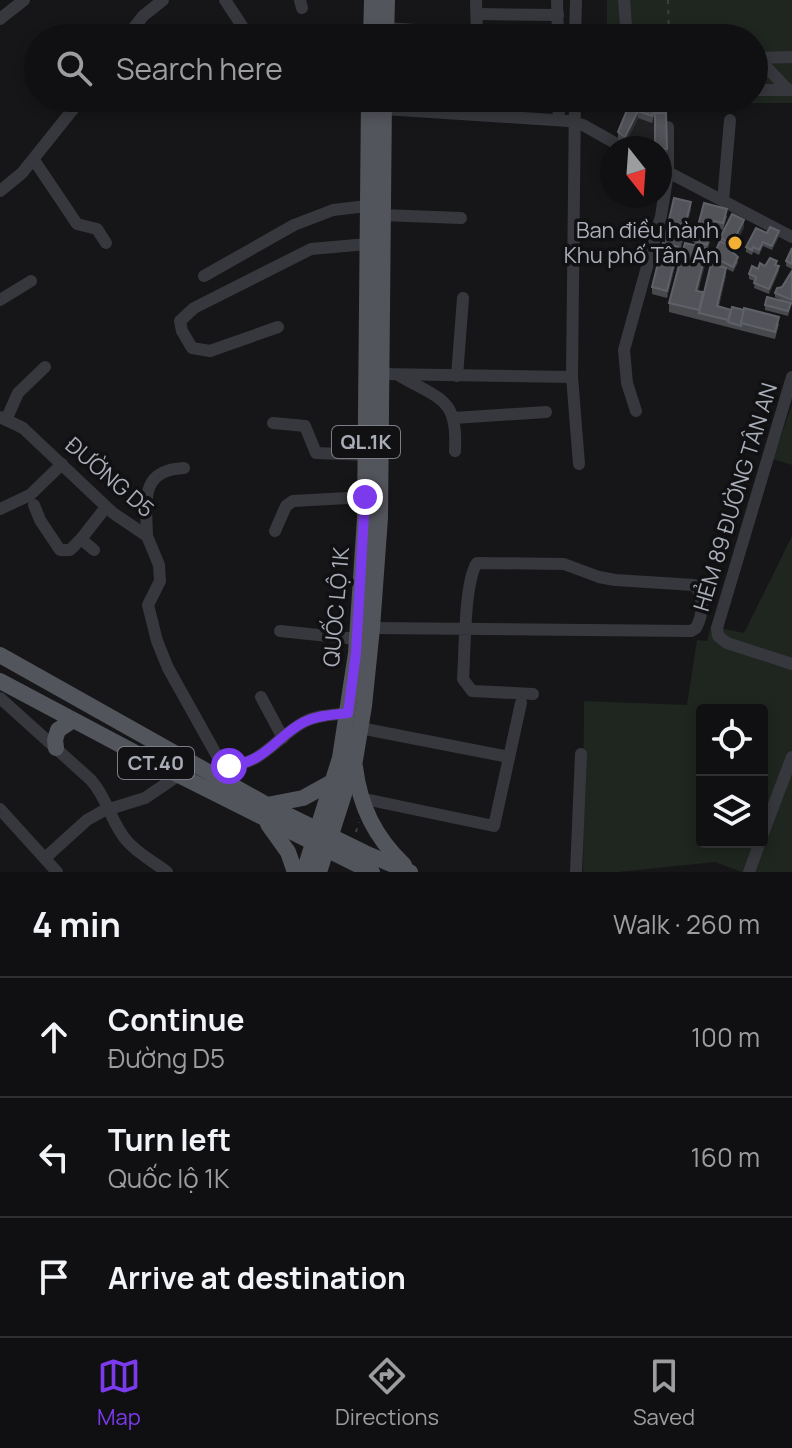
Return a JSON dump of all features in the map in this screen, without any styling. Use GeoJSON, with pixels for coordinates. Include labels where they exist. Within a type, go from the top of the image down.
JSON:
{"type":"FeatureCollection","features":[{"type":"Feature","properties":{"kind":"main road"},"geometry":{"type":"LineString","coordinates":[[371,24],[372,0]]}},
{"type":"Feature","properties":{"kind":"main road"},"geometry":{"type":"LineString","coordinates":[[386,24],[387,0]]}},
{"type":"Feature","properties":{"kind":"main road","name":"QUỐC LỘ 1K"},"geometry":{"type":"LineString","coordinates":[[304,872],[322,840],[355,760],[372,628],[389,374],[375,210],[377,112]]}},
{"type":"Feature","properties":{"kind":"main road","name":"QUỐC LỘ 1K"},"geometry":{"type":"LineString","coordinates":[[319,872],[332,782],[348,713],[357,639],[365,518],[367,244],[375,210]]}},
{"type":"Feature","properties":{"kind":"main road","name":"CT.40"},"geometry":{"type":"LineString","coordinates":[[0,655],[202,768],[264,811]]}},
{"type":"Feature","properties":{"kind":"main road","name":"CT.40"},"geometry":{"type":"LineString","coordinates":[[0,681],[179,775],[264,811],[322,840],[372,872]]}},
{"type":"Feature","properties":{"kind":"main road"},"geometry":{"type":"LineString","coordinates":[[56,748],[58,730],[73,720]]}},
{"type":"Feature","properties":{"kind":"main road"},"geometry":{"type":"LineString","coordinates":[[355,760],[360,798],[382,841],[410,872]]}},
{"type":"Feature","properties":{"kind":"main road"},"geometry":{"type":"LineString","coordinates":[[295,872],[288,852],[264,811],[303,798],[332,782]]}},
{"type":"Feature","properties":{"kind":"main road","name":"CT.40"},"geometry":{"type":"LineString","coordinates":[[322,840],[410,872]]}},
{"type":"Feature","properties":{"kind":"street"},"geometry":{"type":"LineString","coordinates":[[0,19],[24,0]]}},
{"type":"Feature","properties":{"kind":"street"},"geometry":{"type":"LineString","coordinates":[[139,24],[143,16],[163,0]]}},
{"type":"Feature","properties":{"kind":"street"},"geometry":{"type":"LineString","coordinates":[[225,0],[241,24]]}},
{"type":"Feature","properties":{"kind":"street"},"geometry":{"type":"LineString","coordinates":[[476,0],[477,24]]}},
{"type":"Feature","properties":{"kind":"street"},"geometry":{"type":"LineString","coordinates":[[557,0],[558,24]]}},
{"type":"Feature","properties":{"kind":"street"},"geometry":{"type":"LineString","coordinates":[[575,24],[576,0]]}},
{"type":"Feature","properties":{"kind":"street"},"geometry":{"type":"LineString","coordinates":[[624,0],[626,24]]}},
{"type":"Feature","properties":{"kind":"street"},"geometry":{"type":"LineString","coordinates":[[477,14],[558,15]]}},
{"type":"Feature","properties":{"kind":"street"},"geometry":{"type":"LineString","coordinates":[[768,58],[792,57]]}},
{"type":"Feature","properties":{"kind":"street"},"geometry":{"type":"LineString","coordinates":[[768,69],[790,90]]}},
{"type":"Feature","properties":{"kind":"street"},"geometry":{"type":"LineString","coordinates":[[768,90],[790,90]]}},
{"type":"Feature","properties":{"kind":"street"},"geometry":{"type":"LineString","coordinates":[[0,191],[34,160],[68,112]]}},
{"type":"Feature","properties":{"kind":"street"},"geometry":{"type":"LineString","coordinates":[[453,112],[559,120],[575,123],[600,136]]}},
{"type":"Feature","properties":{"kind":"street"},"geometry":{"type":"LineString","coordinates":[[559,112],[559,120]]}},
{"type":"Feature","properties":{"kind":"street"},"geometry":{"type":"LineString","coordinates":[[575,112],[572,377],[579,464]]}},
{"type":"Feature","properties":{"kind":"street"},"geometry":{"type":"LineString","coordinates":[[723,201],[730,120]]}},
{"type":"Feature","properties":{"kind":"street"},"geometry":{"type":"LineString","coordinates":[[667,136],[668,127]]}},
{"type":"Feature","properties":{"kind":"street"},"geometry":{"type":"LineString","coordinates":[[34,160],[77,224],[97,229],[106,243]]}},
{"type":"Feature","properties":{"kind":"street"},"geometry":{"type":"LineString","coordinates":[[672,175],[792,237]]}},
{"type":"Feature","properties":{"kind":"street"},"geometry":{"type":"LineString","coordinates":[[636,411],[627,383],[624,350],[658,234],[660,208]]}},
{"type":"Feature","properties":{"kind":"street"},"geometry":{"type":"LineString","coordinates":[[204,276],[294,225],[333,210],[375,210],[461,218]]}},
{"type":"Feature","properties":{"kind":"street"},"geometry":{"type":"LineString","coordinates":[[278,327],[210,351],[192,348],[180,321],[194,308],[311,249],[367,244]]}},
{"type":"Feature","properties":{"kind":"street"},"geometry":{"type":"LineString","coordinates":[[0,300],[31,281]]}},
{"type":"Feature","properties":{"kind":"street"},"geometry":{"type":"LineString","coordinates":[[457,376],[463,298]]}},
{"type":"Feature","properties":{"kind":"street"},"geometry":{"type":"LineString","coordinates":[[3,418],[18,393],[45,367]]}},
{"type":"Feature","properties":{"kind":"street"},"geometry":{"type":"LineString","coordinates":[[389,374],[572,377]]}},
{"type":"Feature","properties":{"kind":"street"},"geometry":{"type":"LineString","coordinates":[[389,374],[443,400],[454,418],[455,451]]}},
{"type":"Feature","properties":{"kind":"street","name":"HẺM 89 ĐƯỜNG TÂN AN"},"geometry":{"type":"LineString","coordinates":[[792,377],[717,628],[718,636],[727,643],[792,664]]}},
{"type":"Feature","properties":{"kind":"street"},"geometry":{"type":"LineString","coordinates":[[454,418],[546,412]]}},
{"type":"Feature","properties":{"kind":"street","name":"ĐƯỜNG D5"},"geometry":{"type":"LineString","coordinates":[[3,418],[23,428],[106,507],[147,536],[159,565],[160,581],[148,605],[157,641],[181,693],[221,763]]}},
{"type":"Feature","properties":{"kind":"street"},"geometry":{"type":"LineString","coordinates":[[273,423],[305,426],[316,453],[366,455]]}},
{"type":"Feature","properties":{"kind":"street"},"geometry":{"type":"LineString","coordinates":[[0,509],[30,495],[62,464]]}},
{"type":"Feature","properties":{"kind":"street"},"geometry":{"type":"LineString","coordinates":[[147,536],[148,489],[157,474],[167,469],[184,468]]}},
{"type":"Feature","properties":{"kind":"street"},"geometry":{"type":"LineString","coordinates":[[275,531],[286,506],[293,501],[365,497]]}},
{"type":"Feature","properties":{"kind":"street"},"geometry":{"type":"LineString","coordinates":[[34,505],[60,550],[70,550],[106,507]]}},
{"type":"Feature","properties":{"kind":"street"},"geometry":{"type":"LineString","coordinates":[[81,539],[94,550]]}},
{"type":"Feature","properties":{"kind":"street"},"geometry":{"type":"LineString","coordinates":[[372,628],[467,628],[691,631],[701,620],[702,601],[698,589],[694,585],[615,580],[564,564],[477,563],[472,571],[467,628],[463,679],[472,691],[533,694]]}},
{"type":"Feature","properties":{"kind":"street"},"geometry":{"type":"LineString","coordinates":[[280,631],[357,639]]}},
{"type":"Feature","properties":{"kind":"street"},"geometry":{"type":"LineString","coordinates":[[261,697],[283,738]]}},
{"type":"Feature","properties":{"kind":"street"},"geometry":{"type":"LineString","coordinates":[[0,698],[102,794],[117,827],[128,842],[167,872]]}},
{"type":"Feature","properties":{"kind":"street"},"geometry":{"type":"LineString","coordinates":[[360,798],[494,826],[521,703]]}},
{"type":"Feature","properties":{"kind":"street"},"geometry":{"type":"LineString","coordinates":[[202,768],[221,763],[229,766],[244,764],[302,723],[318,716],[348,713]]}},
{"type":"Feature","properties":{"kind":"street"},"geometry":{"type":"LineString","coordinates":[[360,728],[509,757]]}},
{"type":"Feature","properties":{"kind":"street"},"geometry":{"type":"LineString","coordinates":[[576,872],[581,754]]}},
{"type":"Feature","properties":{"kind":"street"},"geometry":{"type":"LineString","coordinates":[[768,820],[792,757]]}},
{"type":"Feature","properties":{"kind":"street"},"geometry":{"type":"LineString","coordinates":[[45,858],[87,820],[103,811],[145,798],[179,775]]}},
{"type":"Feature","properties":{"kind":"street"},"geometry":{"type":"LineString","coordinates":[[0,809],[57,872]]}},
{"type":"Feature","properties":{"kind":"street"},"geometry":{"type":"LineString","coordinates":[[749,872],[758,848]]}},
{"type":"Feature","properties":{"kind":"path"},"geometry":{"type":"LineString","coordinates":[[668,0],[669,24]]}},
{"type":"Feature","properties":{"kind":"path"},"geometry":{"type":"LineString","coordinates":[[356,832],[360,822]]}},
{"type":"Feature","properties":{"kind":"shaded area"},"geometry":{"type":"Polygon","coordinates":[[[607,0],[792,0],[792,103],[768,103],[768,24],[607,24],[607,0]]]}},
{"type":"Feature","properties":{"kind":"shaded area"},"geometry":{"type":"Polygon","coordinates":[[[628,112],[663,112],[664,136],[619,136],[628,112]]]}},
{"type":"Feature","properties":{"kind":"shaded area"},"geometry":{"type":"Polygon","coordinates":[[[792,404],[792,465],[773,459],[792,404]]]}},
{"type":"Feature","properties":{"kind":"shaded area"},"geometry":{"type":"Polygon","coordinates":[[[792,536],[792,872],[742,872],[715,862],[618,872],[583,872],[584,701],[687,705],[697,640],[707,641],[711,626],[744,633],[792,536]]]}},
{"type":"Feature","properties":{"kind":"building"},"geometry":{"type":"Polygon","coordinates":[[[626,112],[638,112],[626,136],[618,132],[626,112]]]}},
{"type":"Feature","properties":{"kind":"building"},"geometry":{"type":"Polygon","coordinates":[[[655,113],[666,113],[667,136],[655,136],[655,113]]]}},
{"type":"Feature","properties":{"kind":"building"},"geometry":{"type":"Polygon","coordinates":[[[674,198],[691,202],[681,241],[665,237],[674,198]]]}},
{"type":"Feature","properties":{"kind":"building"},"geometry":{"type":"Polygon","coordinates":[[[704,203],[727,209],[723,223],[714,221],[707,245],[694,241],[704,203]]]}},
{"type":"Feature","properties":{"kind":"building"},"geometry":{"type":"Polygon","coordinates":[[[732,214],[744,220],[732,244],[720,238],[732,214]]]}},
{"type":"Feature","properties":{"kind":"building"},"geometry":{"type":"Polygon","coordinates":[[[770,227],[779,231],[772,246],[763,242],[759,250],[746,247],[756,228],[767,233],[770,227]]]}},
{"type":"Feature","properties":{"kind":"building"},"geometry":{"type":"Polygon","coordinates":[[[720,241],[732,247],[730,250],[738,257],[733,267],[713,257],[720,241]]]}},
{"type":"Feature","properties":{"kind":"building"},"geometry":{"type":"Polygon","coordinates":[[[663,243],[678,247],[667,291],[652,287],[663,243]]]}},
{"type":"Feature","properties":{"kind":"building"},"geometry":{"type":"Polygon","coordinates":[[[685,243],[707,248],[696,291],[703,292],[699,310],[669,303],[685,243]]]}},
{"type":"Feature","properties":{"kind":"building"},"geometry":{"type":"Polygon","coordinates":[[[792,248],[792,264],[786,261],[792,248]]]}},
{"type":"Feature","properties":{"kind":"building"},"geometry":{"type":"Polygon","coordinates":[[[770,258],[777,261],[775,265],[779,266],[769,289],[754,283],[756,277],[749,274],[752,266],[758,269],[760,263],[765,266],[770,258]]]}},
{"type":"Feature","properties":{"kind":"building"},"geometry":{"type":"Polygon","coordinates":[[[711,264],[726,268],[717,306],[731,310],[728,320],[699,313],[711,264]]]}},
{"type":"Feature","properties":{"kind":"building"},"geometry":{"type":"Polygon","coordinates":[[[792,271],[792,300],[775,293],[792,271]]]}},
{"type":"Feature","properties":{"kind":"building"},"geometry":{"type":"Polygon","coordinates":[[[767,297],[791,303],[788,311],[765,305],[767,297]]]}},
{"type":"Feature","properties":{"kind":"building"},"geometry":{"type":"Polygon","coordinates":[[[732,307],[744,310],[741,326],[728,322],[732,307]]]}},
{"type":"Feature","properties":{"kind":"building"},"geometry":{"type":"Polygon","coordinates":[[[744,308],[779,317],[775,332],[741,323],[744,308]]]}},
{"type":"Feature","properties":{"kind":"place","name":"Ban điều hành Khu phố Tân An"},"geometry":{"type":"Point","coordinates":[735,243]}},
{"type":"Feature","properties":{"kind":"route"},"geometry":{"type":"LineString","coordinates":[[229,766],[244,764],[266,752],[302,723],[318,716],[348,713],[356,653],[365,497]]}}]}
